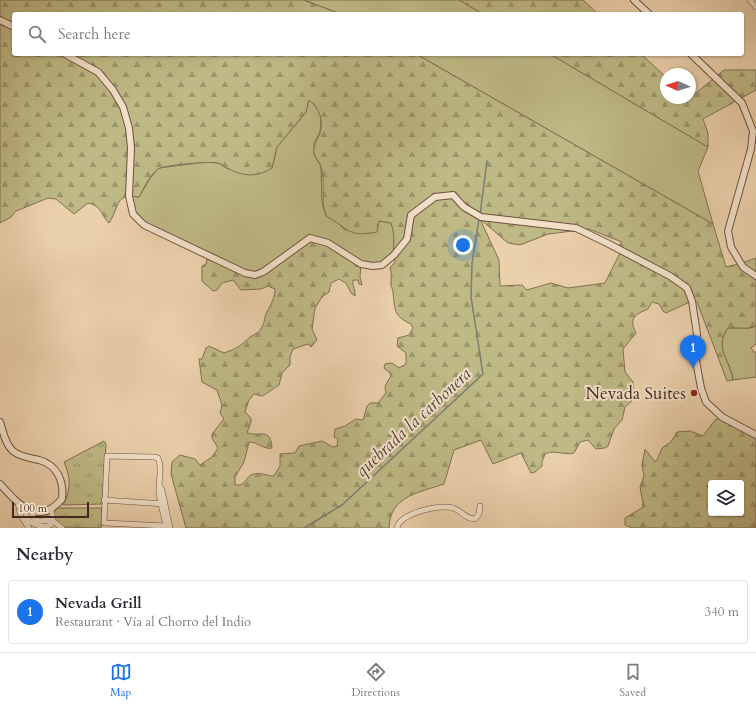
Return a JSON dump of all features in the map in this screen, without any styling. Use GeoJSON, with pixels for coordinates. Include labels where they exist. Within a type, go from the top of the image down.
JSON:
{"type":"FeatureCollection","features":[{"type":"Feature","properties":{"kind":"street"},"geometry":{"type":"LineString","coordinates":[[634,0],[647,12]]}},
{"type":"Feature","properties":{"kind":"street"},"geometry":{"type":"LineString","coordinates":[[750,0],[756,8]]}},
{"type":"Feature","properties":{"kind":"street"},"geometry":{"type":"LineString","coordinates":[[0,20],[12,26]]}},
{"type":"Feature","properties":{"kind":"street"},"geometry":{"type":"LineString","coordinates":[[69,56],[98,72],[113,90],[123,107],[129,128],[131,148],[128,196],[133,214],[144,225],[245,273],[255,275],[262,272],[310,238],[328,243],[362,264],[373,266],[382,265],[394,255],[407,239],[411,214],[435,197],[453,195],[464,207],[481,217],[576,228],[670,276],[687,288],[692,300],[697,334],[695,355],[701,388],[706,402],[722,417],[756,435]]}},
{"type":"Feature","properties":{"kind":"street"},"geometry":{"type":"LineString","coordinates":[[693,56],[742,103],[753,132],[751,149],[728,231],[731,247],[743,267],[756,276]]}},
{"type":"Feature","properties":{"kind":"street"},"geometry":{"type":"LineString","coordinates":[[0,422],[7,443],[13,451],[20,455],[46,463],[60,476],[63,482],[62,499],[51,510],[44,513],[32,511],[18,503],[0,484]]}},
{"type":"Feature","properties":{"kind":"street"},"geometry":{"type":"LineString","coordinates":[[109,455],[158,458],[160,465],[160,487],[162,490],[168,527],[105,523],[103,522],[104,500],[106,458],[109,455]]}},
{"type":"Feature","properties":{"kind":"street"},"geometry":{"type":"LineString","coordinates":[[104,500],[164,504]]}},
{"type":"Feature","properties":{"kind":"street"},"geometry":{"type":"LineString","coordinates":[[18,503],[21,516],[29,528]]}},
{"type":"Feature","properties":{"kind":"street"},"geometry":{"type":"LineString","coordinates":[[397,528],[400,521],[406,517],[428,508],[452,508],[468,519],[475,519],[479,514],[480,506]]}},
{"type":"Feature","properties":{"kind":"street"},"geometry":{"type":"LineString","coordinates":[[25,508],[27,518],[34,525],[50,527],[53,520],[51,510]]}},
{"type":"Feature","properties":{"kind":"street"},"geometry":{"type":"LineString","coordinates":[[32,511],[32,516],[38,521],[53,520],[62,528]]}},
{"type":"Feature","properties":{"kind":"green space"},"geometry":{"type":"Polygon","coordinates":[[[0,0],[303,0],[336,12],[12,12],[12,56],[419,56],[713,224],[726,267],[742,263],[756,276],[756,326],[745,328],[728,328],[724,335],[722,348],[732,373],[733,380],[727,381],[697,302],[692,301],[666,313],[659,304],[652,302],[648,309],[634,317],[633,324],[636,333],[623,349],[625,372],[633,382],[634,394],[631,402],[625,407],[622,420],[614,429],[608,446],[605,448],[596,449],[588,440],[580,442],[574,453],[567,454],[552,452],[545,454],[542,466],[535,472],[531,473],[521,453],[493,464],[481,440],[454,450],[444,484],[415,493],[400,502],[394,509],[389,528],[186,528],[171,474],[172,462],[180,455],[195,459],[200,465],[212,457],[218,448],[212,438],[212,434],[224,419],[220,413],[222,405],[217,390],[202,382],[199,359],[202,359],[206,348],[209,346],[224,353],[238,347],[258,332],[263,325],[275,292],[275,289],[268,286],[261,289],[241,290],[233,280],[222,283],[217,290],[213,291],[202,281],[202,266],[206,264],[207,259],[245,273],[255,275],[304,240],[328,243],[361,264],[360,277],[362,285],[359,284],[358,280],[353,280],[355,296],[351,293],[346,283],[339,279],[331,283],[329,292],[322,297],[315,308],[312,329],[317,340],[311,347],[308,344],[293,349],[290,357],[290,365],[282,373],[279,385],[262,396],[254,394],[249,400],[245,412],[251,418],[251,422],[247,433],[267,435],[271,441],[272,448],[266,448],[249,442],[244,462],[235,477],[235,485],[239,485],[244,483],[249,476],[254,474],[259,473],[274,476],[280,466],[280,454],[295,453],[299,446],[322,441],[333,447],[337,446],[338,439],[334,437],[335,429],[345,426],[356,419],[363,420],[367,406],[370,403],[378,403],[386,393],[385,386],[391,376],[390,373],[384,368],[385,364],[392,363],[399,368],[406,364],[406,353],[397,346],[398,338],[409,335],[413,328],[411,324],[398,315],[395,307],[390,268],[395,262],[391,223],[379,221],[377,232],[360,234],[349,231],[326,216],[323,203],[322,173],[314,150],[320,133],[321,119],[316,107],[309,100],[306,112],[277,147],[272,168],[267,171],[246,175],[214,163],[169,166],[158,169],[147,182],[139,197],[131,196],[121,199],[109,223],[98,208],[93,204],[88,203],[74,214],[56,199],[48,198],[16,211],[11,217],[0,223],[0,0]],[[480,219],[499,260],[500,286],[522,285],[527,290],[551,283],[568,288],[605,283],[620,253],[616,249],[622,242],[589,229],[548,234],[520,245],[508,243],[480,219]]]}},
{"type":"Feature","properties":{"kind":"green space"},"geometry":{"type":"Polygon","coordinates":[[[304,0],[459,0],[480,12],[336,12],[304,0]]]}},
{"type":"Feature","properties":{"kind":"green space"},"geometry":{"type":"Polygon","coordinates":[[[459,0],[583,0],[596,12],[480,12],[459,0]]]}},
{"type":"Feature","properties":{"kind":"green space"},"geometry":{"type":"Polygon","coordinates":[[[419,56],[553,56],[708,147],[698,171],[713,224],[419,56]]]}},
{"type":"Feature","properties":{"kind":"green space"},"geometry":{"type":"Polygon","coordinates":[[[553,56],[643,56],[660,71],[660,104],[696,104],[696,93],[724,70],[756,70],[756,90],[703,119],[708,133],[708,147],[553,56]]]}},
{"type":"Feature","properties":{"kind":"green space"},"geometry":{"type":"Polygon","coordinates":[[[309,100],[318,107],[321,119],[320,132],[314,143],[314,155],[321,166],[322,203],[326,216],[336,221],[345,230],[379,221],[391,223],[395,233],[394,255],[382,265],[361,264],[255,275],[144,225],[133,214],[129,196],[139,197],[151,177],[159,168],[206,162],[218,163],[228,169],[272,168],[277,147],[306,112],[309,100]]]}},
{"type":"Feature","properties":{"kind":"green space"},"geometry":{"type":"Polygon","coordinates":[[[756,258],[756,276],[742,263],[756,258]]]}},
{"type":"Feature","properties":{"kind":"green space"},"geometry":{"type":"Polygon","coordinates":[[[756,326],[756,344],[751,348],[754,352],[756,352],[756,377],[733,380],[732,373],[722,349],[724,335],[728,328],[750,328],[756,326]]]}},
{"type":"Feature","properties":{"kind":"green space"},"geometry":{"type":"Polygon","coordinates":[[[722,417],[756,435],[756,528],[632,528],[625,525],[625,518],[642,508],[643,503],[640,487],[644,476],[642,465],[645,449],[655,462],[662,448],[671,442],[677,432],[690,431],[703,436],[715,420],[722,417]]]}},
{"type":"Feature","properties":{"kind":"green space"},"geometry":{"type":"Polygon","coordinates":[[[104,441],[106,444],[102,504],[63,505],[69,489],[68,473],[64,462],[104,441]]]}},
{"type":"Feature","properties":{"kind":"green space"},"geometry":{"type":"Polygon","coordinates":[[[55,508],[102,508],[101,528],[61,527],[45,514],[55,508]]]}},
{"type":"Feature","properties":{"kind":"waterway","name":"quebrada la carbonera"},"geometry":{"type":"LineString","coordinates":[[480,215],[487,161]]}},
{"type":"Feature","properties":{"kind":"waterway","name":"quebrada la carbonera"},"geometry":{"type":"LineString","coordinates":[[304,528],[342,505],[483,374],[471,297],[472,263],[479,219]]}},
{"type":"Feature","properties":{"kind":"place","name":"Nevada Grill"},"geometry":{"type":"Point","coordinates":[693,368]}},
{"type":"Feature","properties":{"kind":"place","name":"Nevada Suites"},"geometry":{"type":"Point","coordinates":[694,393]}}]}
